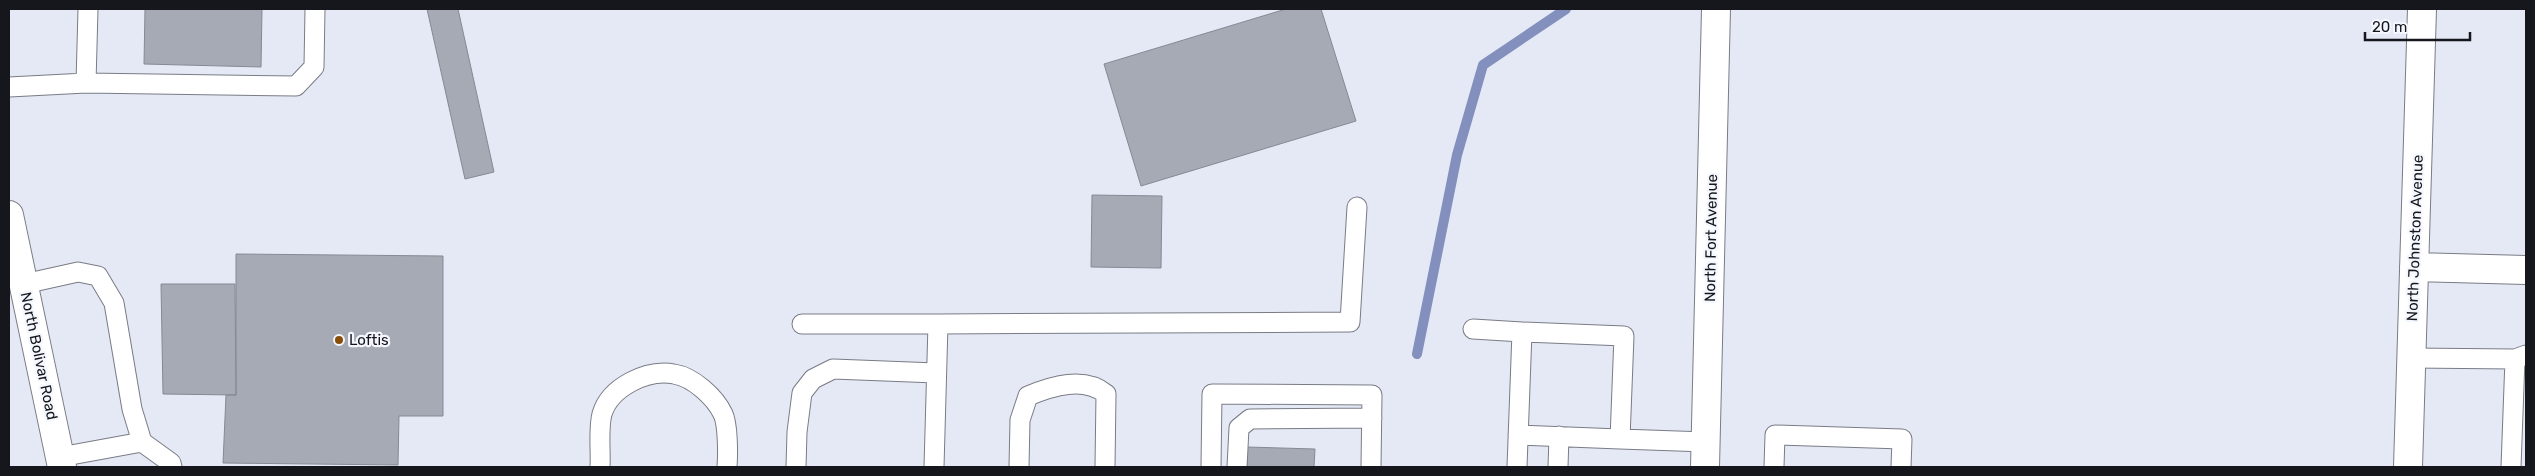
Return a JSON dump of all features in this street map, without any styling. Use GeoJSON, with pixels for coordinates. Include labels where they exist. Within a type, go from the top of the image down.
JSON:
{"type":"FeatureCollection","features":[{"type":"Feature","properties":{"kind":"street","name":"North Fort Avenue"},"geometry":{"type":"LineString","coordinates":[[1705,455],[1716,9]]}},
{"type":"Feature","properties":{"kind":"street","name":"North Johnston Avenue"},"geometry":{"type":"LineString","coordinates":[[2408,467],[2422,9]]}},
{"type":"Feature","properties":{"kind":"street","name":"North Bolivar Road"},"geometry":{"type":"LineString","coordinates":[[9,216],[17,270],[61,462]]}},
{"type":"Feature","properties":{"kind":"street"},"geometry":{"type":"LineString","coordinates":[[2414,267],[2526,270]]}},
{"type":"Feature","properties":{"kind":"lane"},"geometry":{"type":"LineString","coordinates":[[86,83],[88,9]]}},
{"type":"Feature","properties":{"kind":"lane"},"geometry":{"type":"LineString","coordinates":[[9,87],[86,83],[296,86],[314,67],[315,9]]}},
{"type":"Feature","properties":{"kind":"lane"},"geometry":{"type":"LineString","coordinates":[[802,324],[1350,322],[1357,207]]}},
{"type":"Feature","properties":{"kind":"lane"},"geometry":{"type":"LineString","coordinates":[[17,270],[78,272],[98,276],[114,303],[132,410],[142,442],[171,463],[172,467]]}},
{"type":"Feature","properties":{"kind":"lane"},"geometry":{"type":"LineString","coordinates":[[934,467],[938,324]]}},
{"type":"Feature","properties":{"kind":"lane"},"geometry":{"type":"LineString","coordinates":[[1473,330],[1624,336],[1620,439]]}},
{"type":"Feature","properties":{"kind":"lane"},"geometry":{"type":"LineString","coordinates":[[1517,467],[1522,332]]}},
{"type":"Feature","properties":{"kind":"lane"},"geometry":{"type":"LineString","coordinates":[[2411,358],[2520,357],[2511,467]]}},
{"type":"Feature","properties":{"kind":"lane"},"geometry":{"type":"LineString","coordinates":[[796,467],[797,432],[802,392],[814,379],[833,369],[936,373]]}},
{"type":"Feature","properties":{"kind":"lane"},"geometry":{"type":"LineString","coordinates":[[600,467],[602,413],[619,388],[643,376],[674,374],[687,380],[713,398],[724,416],[727,467]]}},
{"type":"Feature","properties":{"kind":"lane"},"geometry":{"type":"LineString","coordinates":[[1019,467],[1020,420],[1028,396],[1050,387],[1080,384],[1097,387],[1106,394],[1105,467]]}},
{"type":"Feature","properties":{"kind":"lane"},"geometry":{"type":"LineString","coordinates":[[1211,467],[1212,394],[1372,396],[1371,467]]}},
{"type":"Feature","properties":{"kind":"lane"},"geometry":{"type":"LineString","coordinates":[[1237,467],[1239,428],[1250,419],[1372,418]]}},
{"type":"Feature","properties":{"kind":"lane"},"geometry":{"type":"LineString","coordinates":[[1518,435],[1620,439],[1705,455]]}},
{"type":"Feature","properties":{"kind":"lane"},"geometry":{"type":"LineString","coordinates":[[1774,467],[1775,435],[1902,439],[1901,467]]}},
{"type":"Feature","properties":{"kind":"lane"},"geometry":{"type":"LineString","coordinates":[[1558,467],[1559,436]]}},
{"type":"Feature","properties":{"kind":"lane"},"geometry":{"type":"LineString","coordinates":[[61,462],[142,442]]}},
{"type":"Feature","properties":{"kind":"building"},"geometry":{"type":"Polygon","coordinates":[[[145,9],[262,9],[261,67],[144,64],[145,9]]]}},
{"type":"Feature","properties":{"kind":"building"},"geometry":{"type":"Polygon","coordinates":[[[427,9],[458,9],[494,172],[465,179],[427,9]]]}},
{"type":"Feature","properties":{"kind":"building"},"geometry":{"type":"Polygon","coordinates":[[[1286,9],[1321,9],[1356,121],[1141,186],[1104,64],[1286,9]]]}},
{"type":"Feature","properties":{"kind":"building"},"geometry":{"type":"Polygon","coordinates":[[[1092,195],[1162,196],[1161,268],[1091,267],[1092,195]]]}},
{"type":"Feature","properties":{"kind":"building","name":"Loftis"},"geometry":{"type":"Polygon","coordinates":[[[236,254],[443,256],[443,416],[399,416],[398,465],[223,463],[226,395],[236,395],[236,254]]]}},
{"type":"Feature","properties":{"kind":"building"},"geometry":{"type":"Polygon","coordinates":[[[161,284],[235,284],[236,395],[163,394],[161,284]]]}},
{"type":"Feature","properties":{"kind":"building"},"geometry":{"type":"Polygon","coordinates":[[[1247,447],[1315,449],[1314,467],[1247,467],[1247,447]]]}},
{"type":"Feature","properties":{"kind":"waterway"},"geometry":{"type":"LineString","coordinates":[[1417,354],[1457,155],[1483,65],[1566,9]]}},
{"type":"Feature","properties":{"kind":"place","name":"Loftis"},"geometry":{"type":"Point","coordinates":[339,340]}}]}
